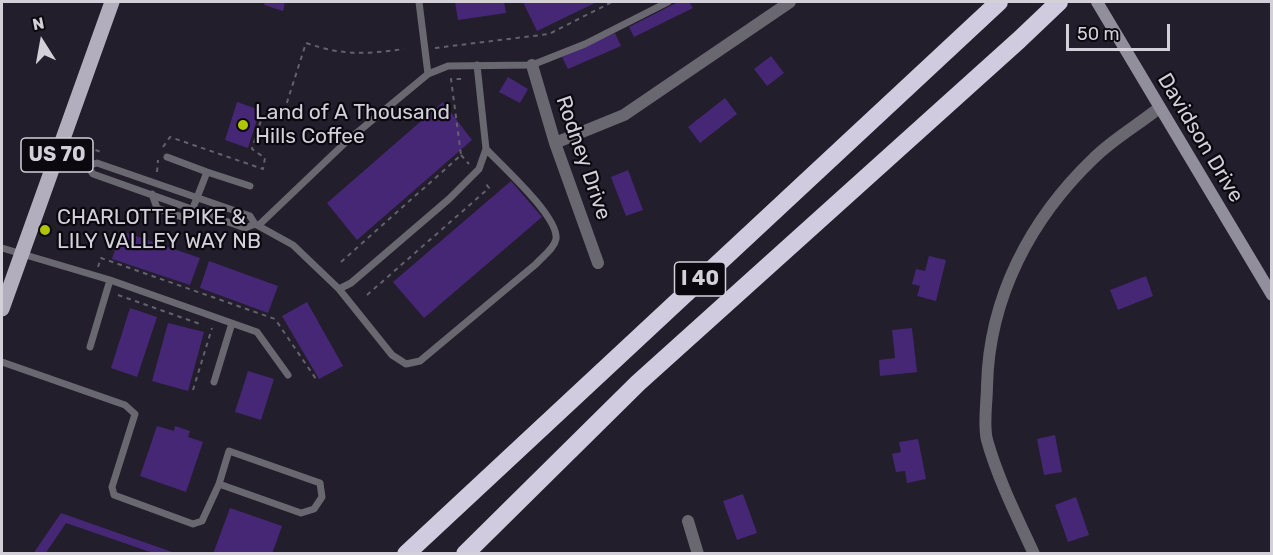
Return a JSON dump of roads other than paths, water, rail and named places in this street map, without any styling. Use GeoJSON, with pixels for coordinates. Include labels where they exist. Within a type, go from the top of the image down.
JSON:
{"type":"FeatureCollection","features":[{"type":"Feature","properties":{"kind":"highway","name":"I 40"},"geometry":{"type":"LineString","coordinates":[[465,554],[638,383],[1059,2]]}},
{"type":"Feature","properties":{"kind":"highway","name":"I 40"},"geometry":{"type":"LineString","coordinates":[[406,554],[997,3]]}},
{"type":"Feature","properties":{"kind":"main road","name":"US 70"},"geometry":{"type":"LineString","coordinates":[[2,309],[19,255],[112,2]]}},
{"type":"Feature","properties":{"kind":"street"},"geometry":{"type":"LineString","coordinates":[[555,142],[624,115],[790,2]]}},
{"type":"Feature","properties":{"kind":"street","name":"Davidson Drive"},"geometry":{"type":"LineString","coordinates":[[1097,2],[1272,294]]}},
{"type":"Feature","properties":{"kind":"street","name":"Rodney Drive"},"geometry":{"type":"LineString","coordinates":[[532,65],[555,142],[598,263]]}},
{"type":"Feature","properties":{"kind":"street"},"geometry":{"type":"LineString","coordinates":[[1034,554],[986,438],[988,368],[1000,299],[1017,260],[1056,201],[1095,157],[1159,108]]}},
{"type":"Feature","properties":{"kind":"street"},"geometry":{"type":"LineString","coordinates":[[688,521],[698,554]]}},
{"type":"Feature","properties":{"kind":"lane"},"geometry":{"type":"LineString","coordinates":[[419,2],[428,74]]}},
{"type":"Feature","properties":{"kind":"lane"},"geometry":{"type":"LineString","coordinates":[[87,166],[93,174],[245,228],[257,225],[347,141],[428,74],[448,66],[532,65],[585,44],[668,2]]}},
{"type":"Feature","properties":{"kind":"lane"},"geometry":{"type":"LineString","coordinates":[[339,289],[351,283],[449,199],[479,169],[486,149],[477,65]]}},
{"type":"Feature","properties":{"kind":"lane"},"geometry":{"type":"LineString","coordinates":[[57,156],[87,166],[97,164],[250,216],[257,225],[293,245],[339,289],[392,355],[406,364],[420,361],[536,264],[553,247],[556,236],[552,220],[486,149]]}},
{"type":"Feature","properties":{"kind":"lane"},"geometry":{"type":"LineString","coordinates":[[163,156],[250,186]]}},
{"type":"Feature","properties":{"kind":"lane"},"geometry":{"type":"LineString","coordinates":[[152,194],[157,208],[182,217],[193,208],[207,171]]}},
{"type":"Feature","properties":{"kind":"lane"},"geometry":{"type":"LineString","coordinates":[[2,248],[19,255],[110,280],[256,332],[288,375]]}},
{"type":"Feature","properties":{"kind":"lane"},"geometry":{"type":"LineString","coordinates":[[90,347],[110,280]]}},
{"type":"Feature","properties":{"kind":"lane"},"geometry":{"type":"LineString","coordinates":[[214,382],[232,323]]}},
{"type":"Feature","properties":{"kind":"lane"},"geometry":{"type":"LineString","coordinates":[[2,362],[125,405],[135,414],[112,486],[114,495],[193,524],[202,521],[219,484],[229,452],[320,483],[322,497],[314,509],[301,513],[219,484]]}},
{"type":"Feature","properties":{"kind":"place","name":"Land of A Thousand Hills Coffee"},"geometry":{"type":"Point","coordinates":[243,125]}},
{"type":"Feature","properties":{"kind":"place","name":"CHARLOTTE PIKE & LILY VALLEY WAY NB"},"geometry":{"type":"Point","coordinates":[45,230]}}]}
